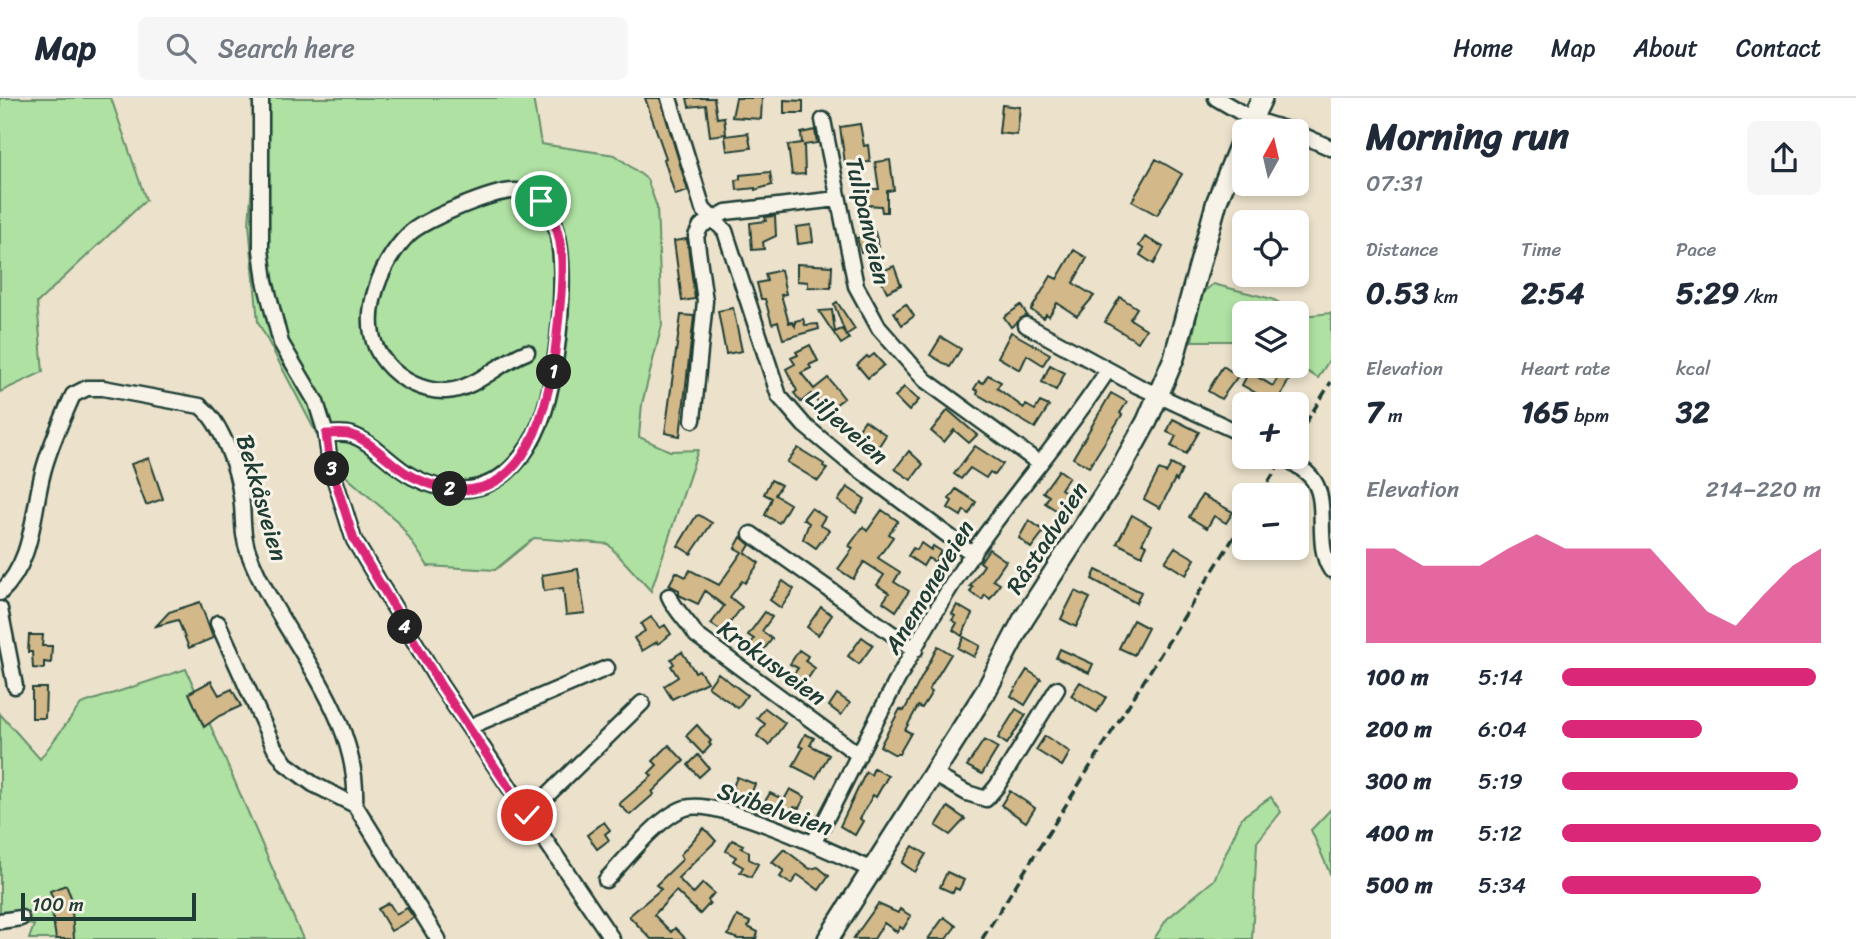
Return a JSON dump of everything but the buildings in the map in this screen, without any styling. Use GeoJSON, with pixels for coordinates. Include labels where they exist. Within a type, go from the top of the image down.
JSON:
{"type":"FeatureCollection","features":[{"type":"Feature","properties":{"kind":"main road","name":"Råstadveien"},"geometry":{"type":"LineString","coordinates":[[1252,119],[1262,98]]}},
{"type":"Feature","properties":{"kind":"main road","name":"Råstadveien"},"geometry":{"type":"LineString","coordinates":[[828,939],[986,691],[1041,591],[1120,470],[1159,396],[1174,359],[1217,201],[1232,164]]}},
{"type":"Feature","properties":{"kind":"street"},"geometry":{"type":"LineString","coordinates":[[261,98],[261,250],[265,281],[281,343],[316,402],[326,434],[330,464],[354,540],[469,727],[612,939]]}},
{"type":"Feature","properties":{"kind":"street","name":"Liljeveien"},"geometry":{"type":"LineString","coordinates":[[669,98],[703,209],[725,231],[779,396],[789,409],[845,460],[973,554]]}},
{"type":"Feature","properties":{"kind":"street"},"geometry":{"type":"LineString","coordinates":[[1216,98],[1238,119]]}},
{"type":"Feature","properties":{"kind":"street","name":"Tulipanveien"},"geometry":{"type":"LineString","coordinates":[[823,120],[856,286],[879,328],[925,380],[1039,463]]}},
{"type":"Feature","properties":{"kind":"street"},"geometry":{"type":"LineString","coordinates":[[1309,138],[1331,148]]}},
{"type":"Feature","properties":{"kind":"street"},"geometry":{"type":"LineString","coordinates":[[326,434],[351,435],[372,446],[410,475],[434,487],[452,489],[487,485],[503,477],[524,456],[551,389],[562,269],[549,210],[530,194],[507,191],[436,216],[409,234],[388,260],[380,277],[371,327],[373,342],[383,360],[397,375],[430,389],[446,391],[463,388],[527,352]]}},
{"type":"Feature","properties":{"kind":"street"},"geometry":{"type":"LineString","coordinates":[[693,420],[705,301],[696,236],[701,226],[726,212],[837,199]]}},
{"type":"Feature","properties":{"kind":"street"},"geometry":{"type":"LineString","coordinates":[[1026,325],[1159,396],[1232,429]]}},
{"type":"Feature","properties":{"kind":"street","name":"Anemoneveien"},"geometry":{"type":"LineString","coordinates":[[813,844],[915,650],[973,554],[1088,401],[1108,370]]}},
{"type":"Feature","properties":{"kind":"street","name":"Bekkåsveien"},"geometry":{"type":"LineString","coordinates":[[0,593],[12,581],[30,541],[43,471],[74,395],[87,388],[103,388],[200,406],[210,413],[223,438],[239,485],[241,522],[248,552],[281,618],[299,643],[341,727],[353,761],[356,780],[355,805]]}},
{"type":"Feature","properties":{"kind":"street"},"geometry":{"type":"LineString","coordinates":[[1302,469],[1315,483],[1319,492],[1321,545],[1325,561],[1331,570]]}},
{"type":"Feature","properties":{"kind":"street"},"geometry":{"type":"LineString","coordinates":[[751,534],[915,650]]}},
{"type":"Feature","properties":{"kind":"street","name":"Krokusveien"},"geometry":{"type":"LineString","coordinates":[[669,596],[676,612],[689,623],[696,635],[859,755]]}},
{"type":"Feature","properties":{"kind":"street"},"geometry":{"type":"LineString","coordinates":[[0,609],[15,686]]}},
{"type":"Feature","properties":{"kind":"street"},"geometry":{"type":"LineString","coordinates":[[218,623],[280,756],[286,764],[313,783],[355,805],[438,939]]}},
{"type":"Feature","properties":{"kind":"street"},"geometry":{"type":"LineString","coordinates":[[469,727],[607,668]]}},
{"type":"Feature","properties":{"kind":"street"},"geometry":{"type":"LineString","coordinates":[[933,774],[981,800],[986,799],[997,786],[1057,690]]}},
{"type":"Feature","properties":{"kind":"street"},"geometry":{"type":"LineString","coordinates":[[527,815],[642,703]]}},
{"type":"Feature","properties":{"kind":"street","name":"Svibelveien"},"geometry":{"type":"LineString","coordinates":[[606,880],[668,817],[687,807],[718,808],[872,870]]}},
{"type":"Feature","properties":{"kind":"street"},"geometry":{"type":"LineString","coordinates":[[0,921],[21,918]]}},
{"type":"Feature","properties":{"kind":"green space"},"geometry":{"type":"Polygon","coordinates":[[[0,98],[111,98],[146,200],[37,303],[43,372],[0,392],[0,98]]]}},
{"type":"Feature","properties":{"kind":"green space"},"geometry":{"type":"Polygon","coordinates":[[[258,98],[533,98],[541,144],[615,155],[647,179],[657,207],[662,325],[642,404],[639,437],[670,451],[698,450],[651,591],[608,544],[534,538],[495,570],[428,566],[398,522],[333,465],[258,322],[249,224],[258,98]]]}},
{"type":"Feature","properties":{"kind":"green space"},"geometry":{"type":"Polygon","coordinates":[[[1213,284],[1276,301],[1232,301],[1232,341],[1192,341],[1201,294],[1213,284]]]}},
{"type":"Feature","properties":{"kind":"green space"},"geometry":{"type":"Polygon","coordinates":[[[1331,313],[1331,357],[1318,378],[1309,372],[1309,315],[1331,313]]]}},
{"type":"Feature","properties":{"kind":"green space"},"geometry":{"type":"Polygon","coordinates":[[[186,669],[303,939],[29,939],[34,925],[0,922],[0,714],[40,759],[81,704],[186,669]]]}},
{"type":"Feature","properties":{"kind":"green space"},"geometry":{"type":"Polygon","coordinates":[[[1271,797],[1281,812],[1257,842],[1252,939],[1154,939],[1167,919],[1214,880],[1242,817],[1271,797]]]}},
{"type":"Feature","properties":{"kind":"green space"},"geometry":{"type":"Polygon","coordinates":[[[1331,809],[1331,876],[1311,830],[1331,809]]]}},
{"type":"Feature","properties":{"kind":"railway"},"geometry":{"type":"LineString","coordinates":[[1309,418],[1331,382]]}},
{"type":"Feature","properties":{"kind":"railway"},"geometry":{"type":"LineString","coordinates":[[1268,483],[1276,469]]}},
{"type":"Feature","properties":{"kind":"railway"},"geometry":{"type":"LineString","coordinates":[[982,939],[1232,540]]}},
{"type":"Feature","properties":{"kind":"route"},"geometry":{"type":"LineString","coordinates":[[527,815],[441,686],[369,569],[344,515],[330,464],[326,434],[355,436],[410,475],[434,487],[470,489],[487,485],[503,477],[514,467],[530,446],[546,405],[553,375],[562,269],[555,228],[549,210],[541,201]]}}]}
